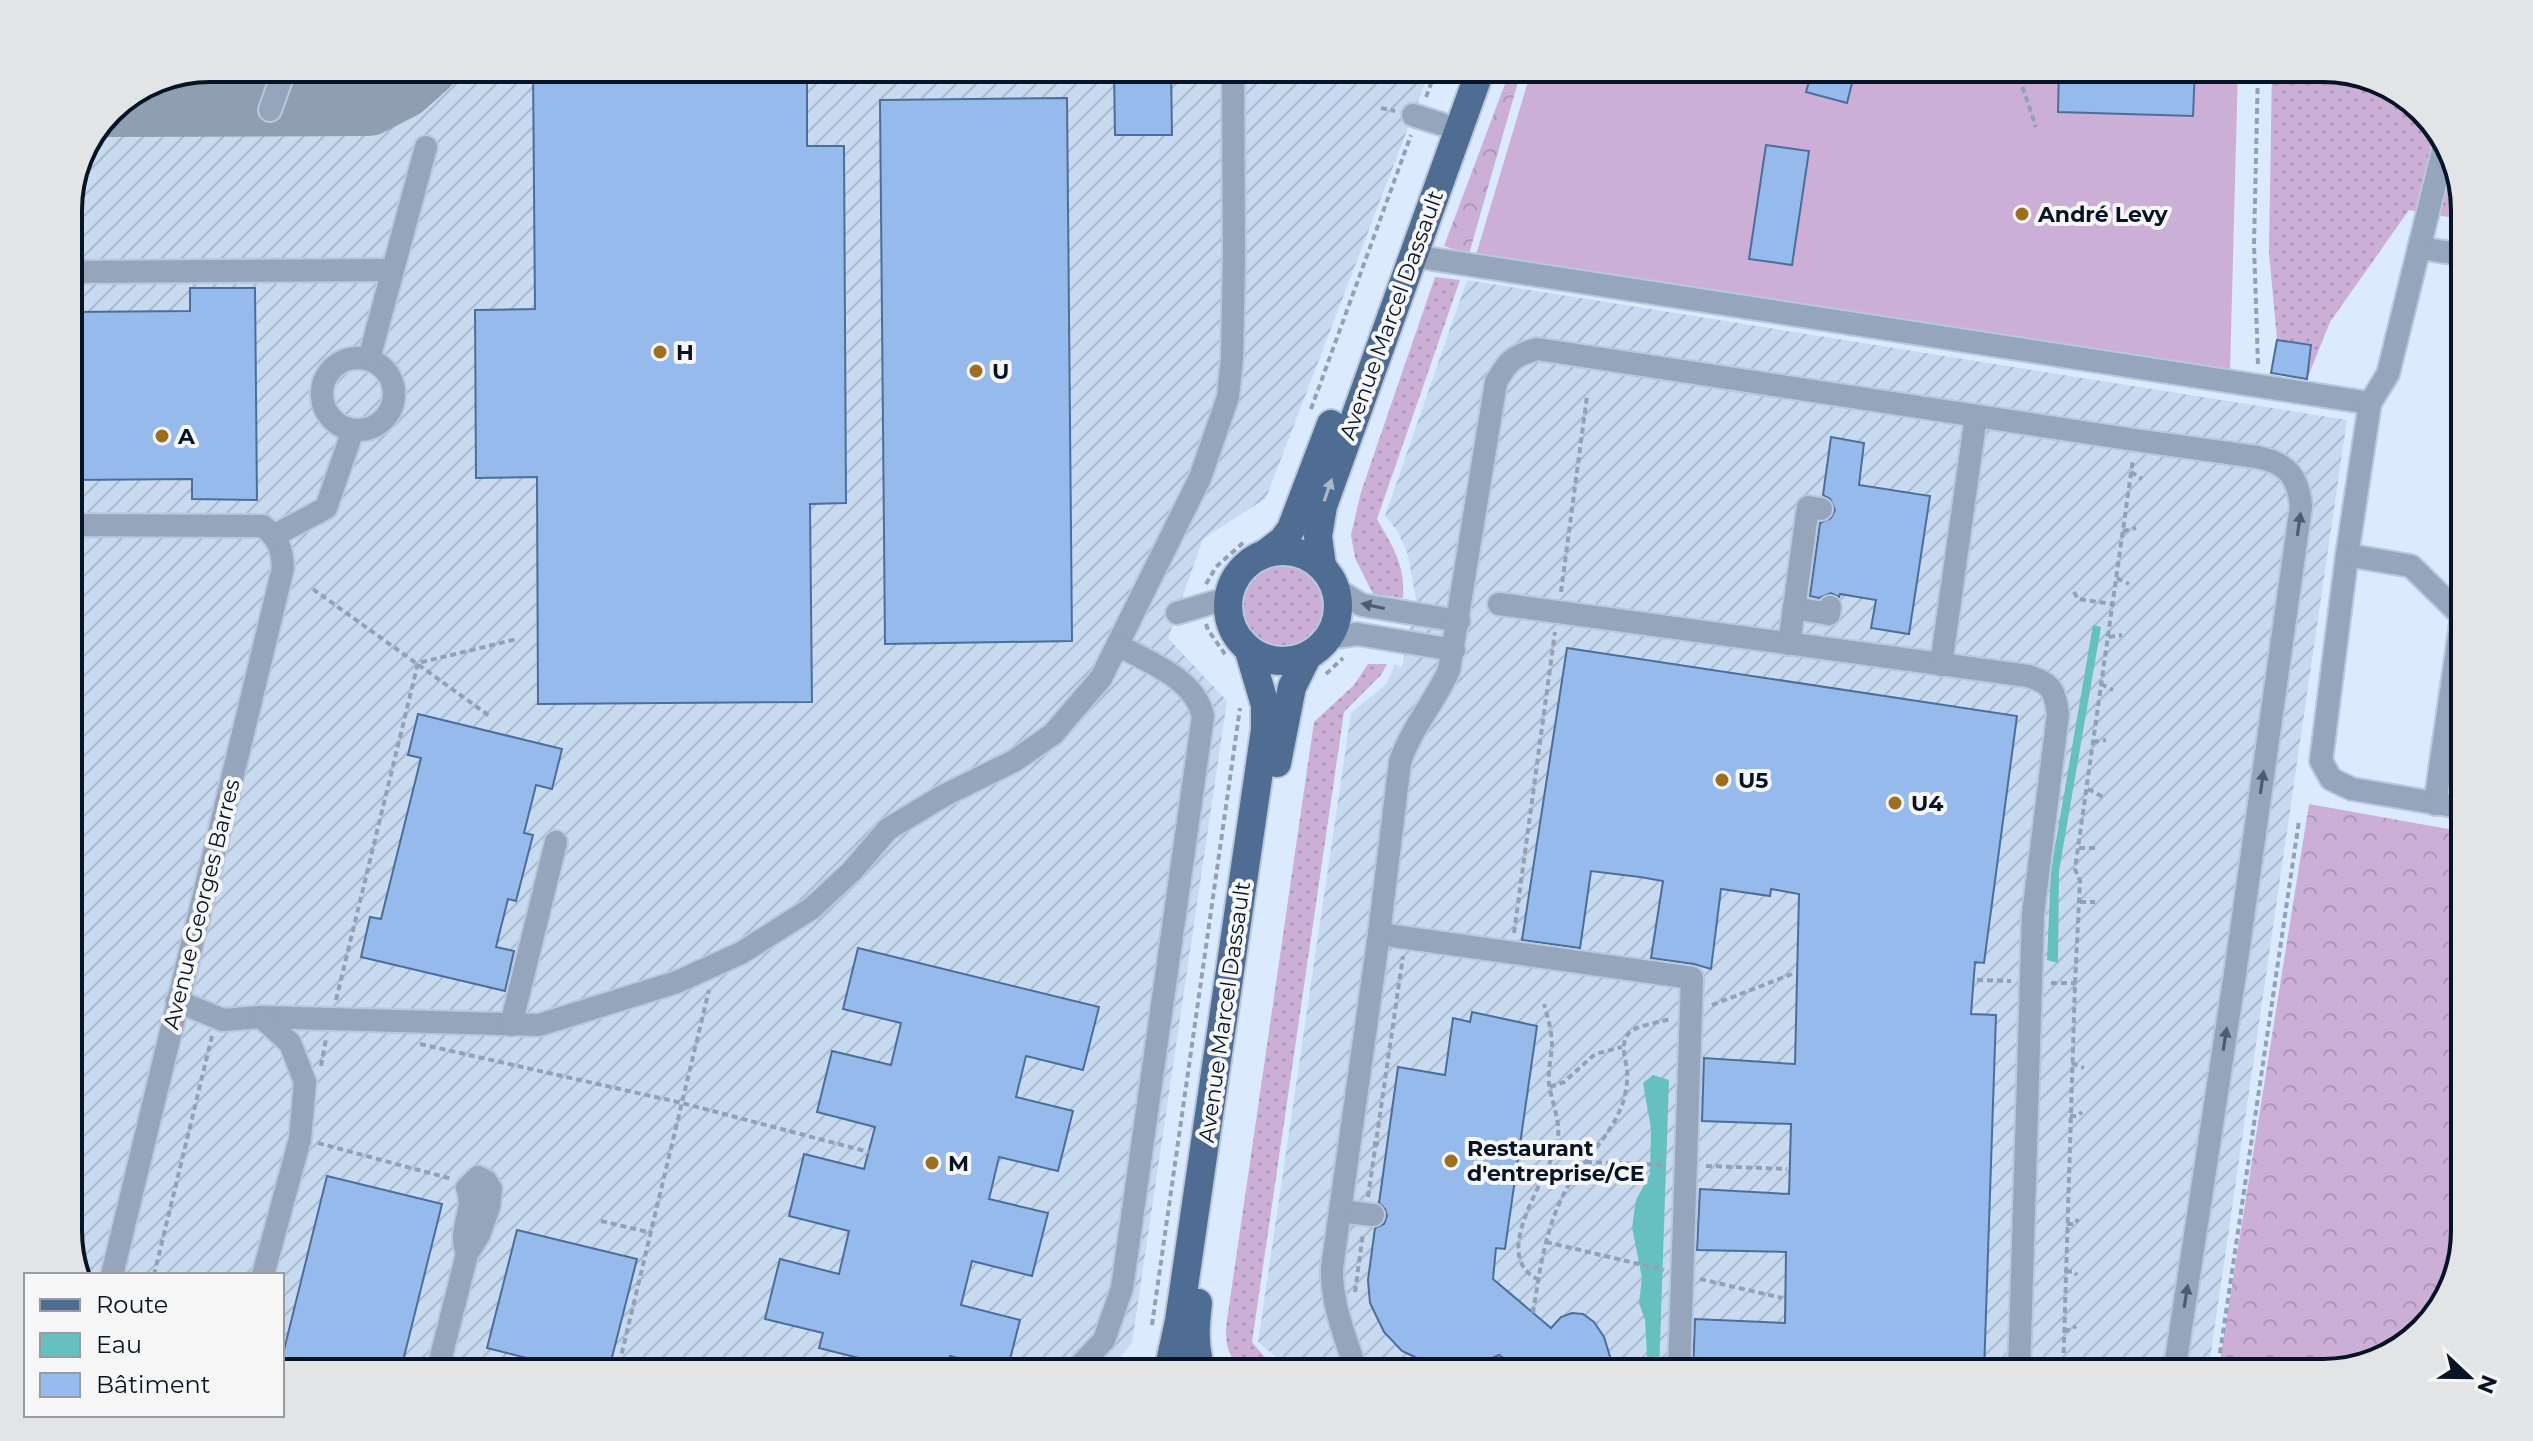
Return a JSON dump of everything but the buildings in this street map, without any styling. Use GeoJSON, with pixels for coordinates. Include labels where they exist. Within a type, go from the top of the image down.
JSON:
{"type":"FeatureCollection","features":[{"type":"Feature","properties":{"kind":"main road","name":"Avenue Marcel Dassault"},"geometry":{"type":"LineString","coordinates":[[1257,546],[1283,540],[1291,529],[1424,118],[1451,82]]}},
{"type":"Feature","properties":{"kind":"main road","name":"Avenue Marcel Dassault"},"geometry":{"type":"LineString","coordinates":[[1329,578],[1318,536],[1323,506],[1476,82]]}},
{"type":"Feature","properties":{"kind":"main road"},"geometry":{"type":"LineString","coordinates":[[1257,546],[1310,557],[1329,578],[1339,606],[1336,623],[1319,649],[1307,657],[1292,661],[1277,662],[1239,656],[1228,614],[1215,602],[1252,559],[1257,546]]}},
{"type":"Feature","properties":{"kind":"main road","name":"Avenue Marcel Dassault"},"geometry":{"type":"LineString","coordinates":[[1171,1359],[1179,1321],[1265,730],[1265,705],[1239,656]]}},
{"type":"Feature","properties":{"kind":"main road","name":"Avenue Marcel Dassault"},"geometry":{"type":"LineString","coordinates":[[1199,1359],[1195,1327],[1280,743],[1292,687],[1307,657]]}},
{"type":"Feature","properties":{"kind":"street"},"geometry":{"type":"LineString","coordinates":[[270,110],[280,82]]}},
{"type":"Feature","properties":{"kind":"street"},"geometry":{"type":"LineString","coordinates":[[177,1001],[223,1020],[261,1017],[333,1030],[539,1025],[677,982],[741,953],[812,908],[852,871],[888,829],[943,796],[1014,761],[1053,734],[1101,678],[1200,478],[1228,397],[1234,257],[1233,82]]}},
{"type":"Feature","properties":{"kind":"street"},"geometry":{"type":"LineString","coordinates":[[369,359],[426,147]]}},
{"type":"Feature","properties":{"kind":"street"},"geometry":{"type":"LineString","coordinates":[[2441,160],[2388,374],[2370,403],[2321,761],[2331,779],[2352,789],[2451,806]]}},
{"type":"Feature","properties":{"kind":"street"},"geometry":{"type":"LineString","coordinates":[[2419,248],[2451,253]]}},
{"type":"Feature","properties":{"kind":"street"},"geometry":{"type":"LineString","coordinates":[[1413,256],[2370,403]]}},
{"type":"Feature","properties":{"kind":"street"},"geometry":{"type":"LineString","coordinates":[[82,272],[393,270]]}},
{"type":"Feature","properties":{"kind":"street"},"geometry":{"type":"LineString","coordinates":[[1353,1359],[1331,1287],[1400,762],[1406,743],[1439,694],[1449,670],[1496,382],[1505,366],[1517,355],[1537,349],[2275,461],[2290,472],[2300,490],[2301,506],[2235,974],[2176,1359]]}},
{"type":"Feature","properties":{"kind":"street"},"geometry":{"type":"LineString","coordinates":[[369,359],[388,374],[393,386],[391,409],[375,426],[353,430],[342,427],[326,411],[322,388],[326,377],[333,367],[344,360],[369,359]]}},
{"type":"Feature","properties":{"kind":"street"},"geometry":{"type":"LineString","coordinates":[[1941,665],[1976,416]]}},
{"type":"Feature","properties":{"kind":"street"},"geometry":{"type":"LineString","coordinates":[[82,525],[263,526],[275,535],[326,508],[353,430]]}},
{"type":"Feature","properties":{"kind":"street"},"geometry":{"type":"LineString","coordinates":[[1789,644],[1809,545],[1808,507],[1821,509]]}},
{"type":"Feature","properties":{"kind":"street","name":"Avenue Georges Barres"},"geometry":{"type":"LineString","coordinates":[[112,1273],[283,568],[282,549],[275,535]]}},
{"type":"Feature","properties":{"kind":"street"},"geometry":{"type":"LineString","coordinates":[[2347,555],[2411,566],[2451,605]]}},
{"type":"Feature","properties":{"kind":"street"},"geometry":{"type":"LineString","coordinates":[[1329,578],[1362,605],[1459,621]]}},
{"type":"Feature","properties":{"kind":"street"},"geometry":{"type":"LineString","coordinates":[[1177,613],[1215,602]]}},
{"type":"Feature","properties":{"kind":"street"},"geometry":{"type":"LineString","coordinates":[[1499,604],[2028,676],[2044,682],[2054,693],[2058,714],[2033,914],[2019,1359]]}},
{"type":"Feature","properties":{"kind":"street"},"geometry":{"type":"LineString","coordinates":[[1794,608],[1829,614],[1830,607]]}},
{"type":"Feature","properties":{"kind":"street"},"geometry":{"type":"LineString","coordinates":[[1328,638],[1361,634],[1454,650]]}},
{"type":"Feature","properties":{"kind":"street"},"geometry":{"type":"LineString","coordinates":[[1086,1359],[1104,1340],[1122,1288],[1203,716],[1200,700],[1182,682],[1118,645]]}},
{"type":"Feature","properties":{"kind":"street"},"geometry":{"type":"LineString","coordinates":[[2435,804],[2451,693]]}},
{"type":"Feature","properties":{"kind":"street"},"geometry":{"type":"LineString","coordinates":[[511,1025],[556,842]]}},
{"type":"Feature","properties":{"kind":"street"},"geometry":{"type":"LineString","coordinates":[[1379,934],[1692,978],[1679,1359]]}},
{"type":"Feature","properties":{"kind":"street"},"geometry":{"type":"LineString","coordinates":[[261,1017],[290,1043],[305,1082],[300,1139],[264,1273]]}},
{"type":"Feature","properties":{"kind":"street"},"geometry":{"type":"LineString","coordinates":[[441,1359],[467,1254],[479,1235],[489,1207],[491,1189],[486,1181],[478,1177],[473,1180]]}},
{"type":"Feature","properties":{"kind":"street"},"geometry":{"type":"LineString","coordinates":[[1340,1211],[1369,1214]]}},
{"type":"Feature","properties":{"kind":"path"},"geometry":{"type":"LineString","coordinates":[[1309,414],[1424,118],[1433,82]]}},
{"type":"Feature","properties":{"kind":"path"},"geometry":{"type":"LineString","coordinates":[[2021,82],[2036,127]]}},
{"type":"Feature","properties":{"kind":"path"},"geometry":{"type":"LineString","coordinates":[[2258,82],[2254,245],[2259,385]]}},
{"type":"Feature","properties":{"kind":"path"},"geometry":{"type":"LineString","coordinates":[[1511,953],[1587,396]]}},
{"type":"Feature","properties":{"kind":"path"},"geometry":{"type":"LineString","coordinates":[[2063,1359],[2080,902],[2080,881],[2075,869],[2135,440]]}},
{"type":"Feature","properties":{"kind":"path"},"geometry":{"type":"LineString","coordinates":[[2131,472],[2142,479]]}},
{"type":"Feature","properties":{"kind":"path"},"geometry":{"type":"LineString","coordinates":[[2123,531],[2136,528]]}},
{"type":"Feature","properties":{"kind":"path"},"geometry":{"type":"LineString","coordinates":[[1239,656],[1208,630],[1215,602],[1205,585],[1216,567],[1257,546]]}},
{"type":"Feature","properties":{"kind":"path"},"geometry":{"type":"LineString","coordinates":[[2116,578],[2129,584]]}},
{"type":"Feature","properties":{"kind":"path"},"geometry":{"type":"LineString","coordinates":[[313,589],[491,717]]}},
{"type":"Feature","properties":{"kind":"path"},"geometry":{"type":"LineString","coordinates":[[2074,592],[2078,599],[2112,604]]}},
{"type":"Feature","properties":{"kind":"path"},"geometry":{"type":"LineString","coordinates":[[1292,687],[1327,674],[1354,649],[1361,634]]}},
{"type":"Feature","properties":{"kind":"path"},"geometry":{"type":"LineString","coordinates":[[2108,638],[2122,635]]}},
{"type":"Feature","properties":{"kind":"path"},"geometry":{"type":"LineString","coordinates":[[418,663],[517,639]]}},
{"type":"Feature","properties":{"kind":"path"},"geometry":{"type":"LineString","coordinates":[[321,1070],[325,1041],[333,1030],[418,663]]}},
{"type":"Feature","properties":{"kind":"path"},"geometry":{"type":"LineString","coordinates":[[2101,684],[2113,690]]}},
{"type":"Feature","properties":{"kind":"path"},"geometry":{"type":"LineString","coordinates":[[1151,1332],[1241,697]]}},
{"type":"Feature","properties":{"kind":"path"},"geometry":{"type":"LineString","coordinates":[[2093,742],[2106,740]]}},
{"type":"Feature","properties":{"kind":"path"},"geometry":{"type":"LineString","coordinates":[[2086,789],[2103,797]]}},
{"type":"Feature","properties":{"kind":"path"},"geometry":{"type":"LineString","coordinates":[[2219,1359],[2299,821]]}},
{"type":"Feature","properties":{"kind":"path"},"geometry":{"type":"LineString","coordinates":[[2078,848],[2096,848]]}},
{"type":"Feature","properties":{"kind":"path"},"geometry":{"type":"LineString","coordinates":[[2080,902],[2095,902]]}},
{"type":"Feature","properties":{"kind":"path"},"geometry":{"type":"LineString","coordinates":[[1355,1296],[1406,938]]}},
{"type":"Feature","properties":{"kind":"path"},"geometry":{"type":"LineString","coordinates":[[2077,956],[2087,954]]}},
{"type":"Feature","properties":{"kind":"path"},"geometry":{"type":"LineString","coordinates":[[620,1359],[712,979],[711,966]]}},
{"type":"Feature","properties":{"kind":"path"},"geometry":{"type":"LineString","coordinates":[[1533,1313],[1546,1242],[1557,1210],[1570,1183],[1612,1127],[1622,1105],[1627,1070],[1623,1047],[1631,1031],[1691,1013],[1792,974]]}},
{"type":"Feature","properties":{"kind":"path"},"geometry":{"type":"LineString","coordinates":[[2041,982],[2075,983]]}},
{"type":"Feature","properties":{"kind":"path"},"geometry":{"type":"LineString","coordinates":[[1539,1280],[1523,1270],[1519,1259],[1519,1241],[1531,1199],[1552,1158],[1558,1137],[1558,1119],[1548,1072],[1552,1045],[1550,1024],[1544,1004]]}},
{"type":"Feature","properties":{"kind":"path"},"geometry":{"type":"LineString","coordinates":[[325,1041],[333,1030]]}},
{"type":"Feature","properties":{"kind":"path"},"geometry":{"type":"LineString","coordinates":[[154,1273],[213,1034]]}},
{"type":"Feature","properties":{"kind":"path"},"geometry":{"type":"LineString","coordinates":[[418,1043],[682,1103],[869,1152]]}},
{"type":"Feature","properties":{"kind":"path"},"geometry":{"type":"LineString","coordinates":[[1550,1087],[1564,1082],[1595,1054],[1623,1047]]}},
{"type":"Feature","properties":{"kind":"path"},"geometry":{"type":"LineString","coordinates":[[2072,1063],[2084,1068]]}},
{"type":"Feature","properties":{"kind":"path"},"geometry":{"type":"LineString","coordinates":[[2070,1116],[2082,1112]]}},
{"type":"Feature","properties":{"kind":"path"},"geometry":{"type":"LineString","coordinates":[[300,1139],[455,1180],[473,1180]]}},
{"type":"Feature","properties":{"kind":"path"},"geometry":{"type":"LineString","coordinates":[[2069,1165],[2079,1169]]}},
{"type":"Feature","properties":{"kind":"path"},"geometry":{"type":"LineString","coordinates":[[2067,1224],[2075,1224],[2078,1219]]}},
{"type":"Feature","properties":{"kind":"path"},"geometry":{"type":"LineString","coordinates":[[601,1221],[652,1233]]}},
{"type":"Feature","properties":{"kind":"path"},"geometry":{"type":"LineString","coordinates":[[2066,1272],[2073,1271],[2077,1275]]}},
{"type":"Feature","properties":{"kind":"path"},"geometry":{"type":"LineString","coordinates":[[2064,1330],[2076,1326]]}},
{"type":"Feature","properties":{"kind":"shaded area"},"geometry":{"type":"Polygon","coordinates":[[[210,82],[1426,82],[1266,498],[1203,539],[1168,638],[1227,701],[1132,1343],[1119,1359],[284,1359],[284,1273],[89,1273],[82,1240],[82,201],[92,161],[119,119],[161,92],[185,84],[210,82]]]}},
{"type":"Feature","properties":{"kind":"shaded area"},"geometry":{"type":"Polygon","coordinates":[[[1467,280],[2347,420],[2210,1359],[1278,1359],[1258,1342],[1351,713],[1386,684],[1395,665],[1402,667],[1416,600],[1408,555],[1398,532],[1385,516],[1467,280]]]}},
{"type":"Feature","properties":{"kind":"green space"},"geometry":{"type":"Polygon","coordinates":[[[1506,82],[1518,82],[1469,254],[1444,246],[1506,82]]]}},
{"type":"Feature","properties":{"kind":"green space"},"geometry":{"type":"Polygon","coordinates":[[[1528,82],[2238,82],[2230,372],[1476,255],[1528,82]]]}},
{"type":"Feature","properties":{"kind":"green space"},"geometry":{"type":"Polygon","coordinates":[[[2272,82],[2323,82],[2356,86],[2387,99],[2419,126],[2438,153],[2444,169],[2449,185],[2451,218],[2409,210],[2330,322],[2307,379],[2311,345],[2277,339],[2269,253],[2272,82]]]}},
{"type":"Feature","properties":{"kind":"green space"},"geometry":{"type":"Polygon","coordinates":[[[1435,277],[1460,280],[1377,519],[1400,565],[1403,598],[1373,594],[1355,558],[1351,535],[1361,492],[1435,277]]]}},
{"type":"Feature","properties":{"kind":"green space"},"geometry":{"type":"Polygon","coordinates":[[[1282,565],[1298,568],[1311,577],[1320,590],[1323,606],[1320,622],[1311,635],[1298,644],[1282,647],[1266,644],[1253,635],[1244,622],[1241,606],[1244,590],[1253,577],[1266,568],[1282,565]]]}},
{"type":"Feature","properties":{"kind":"green space"},"geometry":{"type":"Polygon","coordinates":[[[1368,664],[1387,664],[1381,675],[1344,712],[1252,1342],[1266,1359],[1234,1359],[1227,1342],[1226,1327],[1314,722],[1354,685],[1368,664]]]}},
{"type":"Feature","properties":{"kind":"green space"},"geometry":{"type":"Polygon","coordinates":[[[2309,804],[2451,829],[2451,1231],[2447,1264],[2441,1280],[2414,1322],[2387,1342],[2356,1355],[2323,1359],[2220,1359],[2309,804]]]}},
{"type":"Feature","properties":{"kind":"water"},"geometry":{"type":"Polygon","coordinates":[[[2093,625],[2101,627],[2059,871],[2058,963],[2047,960],[2051,870],[2093,625]]]}},
{"type":"Feature","properties":{"kind":"water"},"geometry":{"type":"Polygon","coordinates":[[[1653,1075],[1669,1080],[1659,1359],[1647,1359],[1645,1320],[1639,1303],[1642,1278],[1632,1227],[1636,1200],[1650,1174],[1651,1129],[1643,1083],[1653,1075]]]}},
{"type":"Feature","properties":{"kind":"taxiway"},"geometry":{"type":"LineString","coordinates":[[131,110],[370,109],[405,91],[415,82]]}},
{"type":"Feature","properties":{"kind":"place","name":"André Levy"},"geometry":{"type":"Point","coordinates":[2022,214]}},
{"type":"Feature","properties":{"kind":"place","name":"H"},"geometry":{"type":"Point","coordinates":[660,352]}},
{"type":"Feature","properties":{"kind":"place","name":"U"},"geometry":{"type":"Point","coordinates":[976,371]}},
{"type":"Feature","properties":{"kind":"place","name":"A"},"geometry":{"type":"Point","coordinates":[162,436]}},
{"type":"Feature","properties":{"kind":"place","name":"U5"},"geometry":{"type":"Point","coordinates":[1722,780]}},
{"type":"Feature","properties":{"kind":"place","name":"U4"},"geometry":{"type":"Point","coordinates":[1895,803]}},
{"type":"Feature","properties":{"kind":"place","name":"Restaurant d'entreprise/CE"},"geometry":{"type":"Point","coordinates":[1451,1161]}},
{"type":"Feature","properties":{"kind":"place","name":"M"},"geometry":{"type":"Point","coordinates":[932,1163]}}]}
